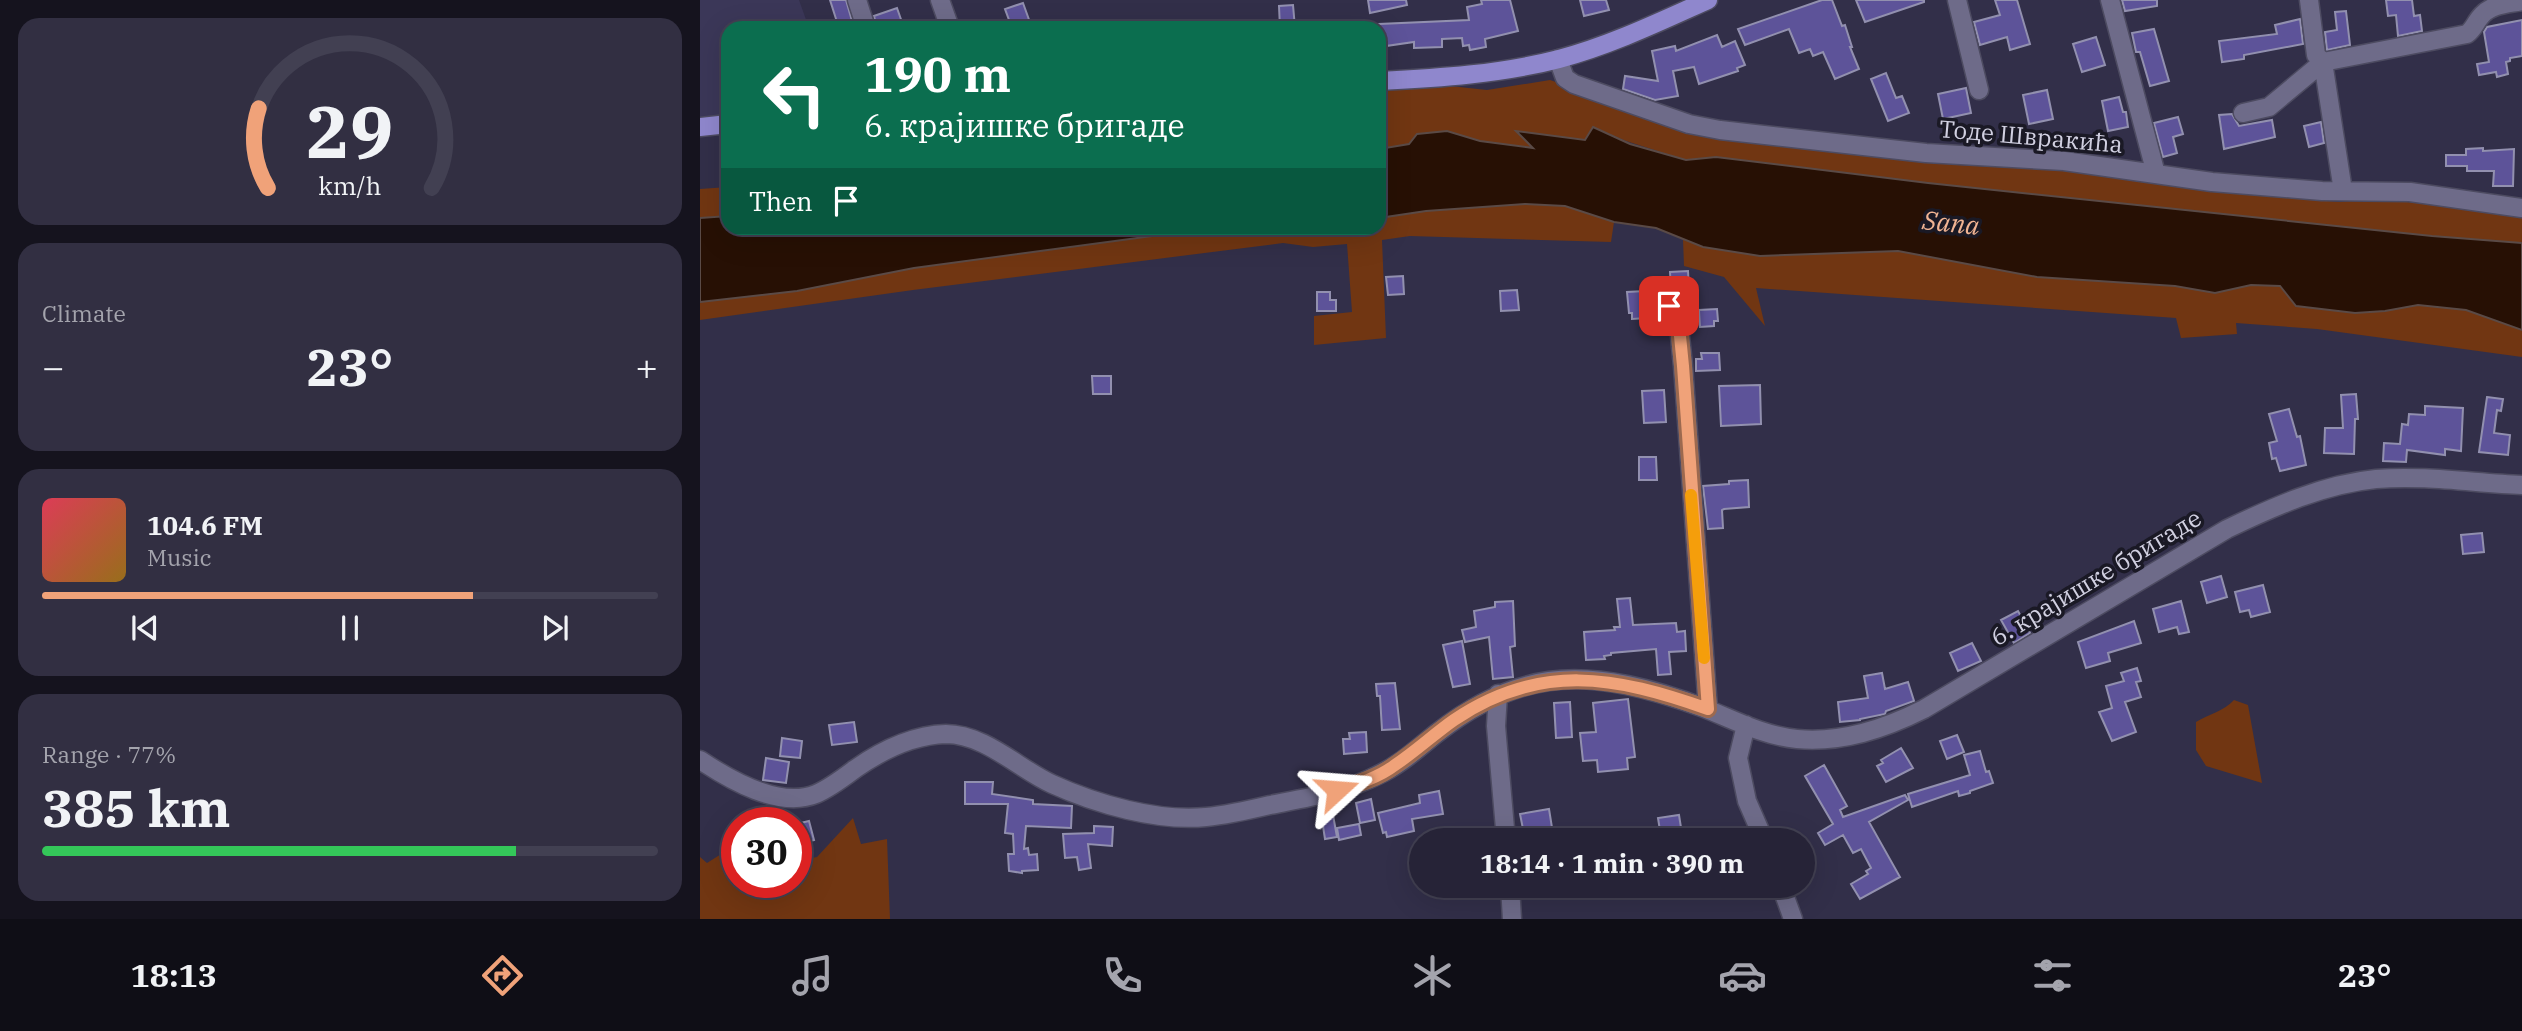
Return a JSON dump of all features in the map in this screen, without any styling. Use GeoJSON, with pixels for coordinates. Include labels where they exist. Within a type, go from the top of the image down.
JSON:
{"type":"FeatureCollection","features":[{"type":"Feature","properties":{"kind":"main road"},"geometry":{"type":"LineString","coordinates":[[1386,80],[1491,72],[1558,59],[1634,34],[1708,0]]}},
{"type":"Feature","properties":{"kind":"main road"},"geometry":{"type":"LineString","coordinates":[[700,127],[721,125]]}},
{"type":"Feature","properties":{"kind":"street"},"geometry":{"type":"LineString","coordinates":[[857,0],[864,21]]}},
{"type":"Feature","properties":{"kind":"street"},"geometry":{"type":"LineString","coordinates":[[940,0],[948,21]]}},
{"type":"Feature","properties":{"kind":"street"},"geometry":{"type":"LineString","coordinates":[[1957,0],[1979,90]]}},
{"type":"Feature","properties":{"kind":"street"},"geometry":{"type":"LineString","coordinates":[[2110,0],[2156,174]]}},
{"type":"Feature","properties":{"kind":"street"},"geometry":{"type":"LineString","coordinates":[[2309,0],[2316,55],[2323,62],[2343,191]]}},
{"type":"Feature","properties":{"kind":"street"},"geometry":{"type":"LineString","coordinates":[[2243,113],[2269,107],[2323,62],[2467,34],[2473,30],[2483,13],[2491,8],[2522,1]]}},
{"type":"Feature","properties":{"kind":"street","name":"Тоде Швракића"},"geometry":{"type":"LineString","coordinates":[[1558,59],[1565,78],[1574,84],[1689,124],[1720,130],[1926,153],[2064,161],[2212,182],[2343,191],[2410,192],[2522,208]]}},
{"type":"Feature","properties":{"kind":"street"},"geometry":{"type":"LineString","coordinates":[[1669,306],[1678,316],[1683,366],[1708,709]]}},
{"type":"Feature","properties":{"kind":"street","name":"6. крајишке бригаде"},"geometry":{"type":"LineString","coordinates":[[700,760],[755,790],[787,798],[802,798],[831,786],[877,754],[895,746],[915,739],[948,734],[978,742],[1051,783],[1090,797],[1149,814],[1186,818],[1208,817],[1337,790],[1378,776],[1452,721],[1498,694],[1547,681],[1593,680],[1656,693],[1779,736],[1814,740],[1851,736],[1901,720],[1954,692],[2227,529],[2314,494],[2376,479],[2522,485]]}},
{"type":"Feature","properties":{"kind":"street"},"geometry":{"type":"LineString","coordinates":[[1498,694],[1496,726],[1505,828]]}},
{"type":"Feature","properties":{"kind":"street"},"geometry":{"type":"LineString","coordinates":[[1745,725],[1738,758],[1747,801],[1759,828]]}},
{"type":"Feature","properties":{"kind":"street"},"geometry":{"type":"LineString","coordinates":[[1511,898],[1512,919]]}},
{"type":"Feature","properties":{"kind":"street"},"geometry":{"type":"LineString","coordinates":[[1785,898],[1793,919]]}},
{"type":"Feature","properties":{"kind":"shaded area"},"geometry":{"type":"Polygon","coordinates":[[[700,0],[799,0],[806,21],[721,21],[721,117],[700,119],[700,0]]]}},
{"type":"Feature","properties":{"kind":"shaded area"},"geometry":{"type":"Polygon","coordinates":[[[1550,80],[1643,112],[1833,150],[1957,165],[2096,172],[2239,193],[2339,202],[2375,199],[2522,213],[2522,243],[1928,183],[1716,157],[1686,160],[1626,141],[1593,127],[1585,140],[1517,131],[1535,148],[1480,141],[1447,131],[1409,144],[1386,148],[1386,89],[1450,86],[1487,90],[1550,80]]]}},
{"type":"Feature","properties":{"kind":"shaded area"},"geometry":{"type":"Polygon","coordinates":[[[721,188],[721,216],[700,218],[700,189],[721,188]]]}},
{"type":"Feature","properties":{"kind":"shaded area"},"geometry":{"type":"Polygon","coordinates":[[[1525,204],[1565,206],[1614,222],[1611,242],[1410,236],[1382,240],[1386,338],[1314,345],[1314,316],[1352,312],[1347,244],[1313,247],[1283,243],[700,320],[700,302],[797,291],[914,268],[1147,235],[1386,235],[1386,217],[1426,211],[1525,204]]]}},
{"type":"Feature","properties":{"kind":"shaded area"},"geometry":{"type":"Polygon","coordinates":[[[1683,239],[1709,248],[1760,256],[1898,251],[2037,277],[2175,286],[2215,293],[2251,285],[2280,286],[2385,311],[2418,305],[2466,310],[2522,330],[2522,357],[2317,329],[2236,323],[2237,334],[2181,338],[2176,318],[1756,288],[1765,326],[1724,277],[1684,266],[1683,239]]]}},
{"type":"Feature","properties":{"kind":"shaded area"},"geometry":{"type":"Polygon","coordinates":[[[2234,700],[2248,705],[2262,783],[2206,766],[2196,750],[2196,722],[2221,710],[2234,700]]]}},
{"type":"Feature","properties":{"kind":"shaded area"},"geometry":{"type":"Polygon","coordinates":[[[853,818],[861,844],[887,839],[890,919],[700,919],[700,857],[707,863],[721,854],[721,898],[812,898],[812,858],[817,857],[853,818]]]}},
{"type":"Feature","properties":{"kind":"water","name":"Sana"},"geometry":{"type":"Polygon","coordinates":[[[1593,127],[1630,144],[1686,160],[1716,157],[1928,183],[2522,243],[2522,330],[2466,310],[2418,305],[2355,313],[2296,306],[2280,286],[2251,285],[2215,293],[2175,286],[2037,277],[1898,251],[1760,256],[1703,247],[1656,228],[1614,222],[1565,206],[1525,204],[1426,211],[1386,217],[1386,148],[1409,144],[1417,134],[1447,131],[1480,141],[1533,148],[1516,131],[1585,140],[1593,127]]]}},
{"type":"Feature","properties":{"kind":"water"},"geometry":{"type":"Polygon","coordinates":[[[721,216],[721,235],[1160,235],[914,268],[797,291],[700,302],[700,218],[721,216]]]}},
{"type":"Feature","properties":{"kind":"building"},"geometry":{"type":"Polygon","coordinates":[[[830,0],[846,0],[852,21],[837,21],[830,0]]]}},
{"type":"Feature","properties":{"kind":"building"},"geometry":{"type":"Polygon","coordinates":[[[1368,0],[1406,0],[1407,5],[1370,13],[1368,0]]]}},
{"type":"Feature","properties":{"kind":"building"},"geometry":{"type":"Polygon","coordinates":[[[1481,0],[1510,0],[1518,31],[1485,39],[1486,47],[1470,50],[1469,45],[1463,46],[1462,38],[1442,39],[1442,47],[1414,48],[1414,42],[1386,46],[1386,24],[1469,20],[1467,7],[1482,4],[1481,0]]]}},
{"type":"Feature","properties":{"kind":"building"},"geometry":{"type":"Polygon","coordinates":[[[1580,0],[1606,0],[1609,10],[1584,16],[1580,0]]]}},
{"type":"Feature","properties":{"kind":"building"},"geometry":{"type":"Polygon","coordinates":[[[1822,0],[1832,0],[1842,26],[1845,25],[1859,69],[1835,79],[1823,52],[1813,56],[1810,49],[1799,53],[1789,29],[1745,45],[1738,29],[1822,0]]]}},
{"type":"Feature","properties":{"kind":"building"},"geometry":{"type":"Polygon","coordinates":[[[1856,0],[1924,0],[1924,2],[1865,22],[1856,0]]]}},
{"type":"Feature","properties":{"kind":"building"},"geometry":{"type":"Polygon","coordinates":[[[1995,0],[2017,0],[2030,44],[2010,50],[2007,37],[1980,45],[1974,22],[2000,15],[1995,0]]]}},
{"type":"Feature","properties":{"kind":"building"},"geometry":{"type":"Polygon","coordinates":[[[2122,0],[2157,0],[2157,6],[2125,11],[2122,0]]]}},
{"type":"Feature","properties":{"kind":"building"},"geometry":{"type":"Polygon","coordinates":[[[2386,0],[2412,0],[2414,16],[2420,15],[2422,31],[2398,36],[2396,15],[2388,16],[2386,0]]]}},
{"type":"Feature","properties":{"kind":"building"},"geometry":{"type":"Polygon","coordinates":[[[1023,3],[1029,21],[1009,21],[1005,9],[1023,3]]]}},
{"type":"Feature","properties":{"kind":"building"},"geometry":{"type":"Polygon","coordinates":[[[1293,5],[1294,21],[1280,21],[1279,6],[1293,5]]]}},
{"type":"Feature","properties":{"kind":"building"},"geometry":{"type":"Polygon","coordinates":[[[897,8],[902,21],[875,21],[874,16],[897,8]]]}},
{"type":"Feature","properties":{"kind":"building"},"geometry":{"type":"Polygon","coordinates":[[[2346,11],[2350,45],[2327,50],[2325,32],[2337,30],[2335,12],[2346,11]]]}},
{"type":"Feature","properties":{"kind":"building"},"geometry":{"type":"Polygon","coordinates":[[[2300,19],[2303,44],[2222,62],[2219,41],[2277,34],[2275,25],[2300,19]]]}},
{"type":"Feature","properties":{"kind":"building"},"geometry":{"type":"Polygon","coordinates":[[[2522,20],[2522,56],[2510,58],[2510,61],[2506,62],[2508,74],[2497,77],[2496,72],[2479,75],[2477,64],[2489,62],[2484,32],[2487,27],[2522,20]]]}},
{"type":"Feature","properties":{"kind":"building"},"geometry":{"type":"Polygon","coordinates":[[[2154,29],[2169,81],[2150,86],[2140,52],[2136,52],[2132,33],[2154,29]]]}},
{"type":"Feature","properties":{"kind":"building"},"geometry":{"type":"Polygon","coordinates":[[[1717,35],[1722,47],[1735,41],[1745,65],[1737,68],[1738,71],[1699,84],[1694,67],[1673,71],[1678,96],[1655,100],[1623,89],[1625,76],[1658,81],[1652,51],[1675,46],[1676,51],[1717,35]]]}},
{"type":"Feature","properties":{"kind":"building"},"geometry":{"type":"Polygon","coordinates":[[[2096,37],[2105,65],[2082,72],[2073,44],[2096,37]]]}},
{"type":"Feature","properties":{"kind":"building"},"geometry":{"type":"Polygon","coordinates":[[[1886,73],[1896,98],[1902,96],[1909,113],[1888,121],[1871,79],[1886,73]]]}},
{"type":"Feature","properties":{"kind":"building"},"geometry":{"type":"Polygon","coordinates":[[[1966,88],[1971,113],[1943,119],[1938,94],[1966,88]]]}},
{"type":"Feature","properties":{"kind":"building"},"geometry":{"type":"Polygon","coordinates":[[[2047,90],[2053,119],[2029,124],[2023,95],[2047,90]]]}},
{"type":"Feature","properties":{"kind":"building"},"geometry":{"type":"Polygon","coordinates":[[[2119,97],[2123,112],[2126,112],[2128,127],[2108,131],[2102,101],[2119,97]]]}},
{"type":"Feature","properties":{"kind":"building"},"geometry":{"type":"Polygon","coordinates":[[[2232,114],[2239,126],[2272,120],[2275,137],[2224,149],[2219,115],[2232,114]]]}},
{"type":"Feature","properties":{"kind":"building"},"geometry":{"type":"Polygon","coordinates":[[[2178,117],[2183,134],[2173,137],[2177,153],[2163,157],[2154,123],[2178,117]]]}},
{"type":"Feature","properties":{"kind":"building"},"geometry":{"type":"Polygon","coordinates":[[[2321,122],[2324,143],[2309,147],[2304,126],[2321,122]]]}},
{"type":"Feature","properties":{"kind":"building"},"geometry":{"type":"Polygon","coordinates":[[[2483,148],[2483,151],[2514,149],[2513,186],[2493,186],[2494,171],[2467,171],[2467,166],[2446,166],[2446,155],[2466,155],[2466,149],[2483,148]]]}},
{"type":"Feature","properties":{"kind":"building"},"geometry":{"type":"Polygon","coordinates":[[[1688,271],[1689,289],[1671,290],[1670,272],[1688,271]]]}},
{"type":"Feature","properties":{"kind":"building"},"geometry":{"type":"Polygon","coordinates":[[[1403,276],[1404,294],[1388,295],[1386,277],[1403,276]]]}},
{"type":"Feature","properties":{"kind":"building"},"geometry":{"type":"Polygon","coordinates":[[[1517,290],[1519,310],[1501,311],[1500,291],[1517,290]]]}},
{"type":"Feature","properties":{"kind":"building"},"geometry":{"type":"Polygon","coordinates":[[[1645,291],[1647,318],[1632,319],[1627,292],[1645,291]]]}},
{"type":"Feature","properties":{"kind":"building"},"geometry":{"type":"Polygon","coordinates":[[[1317,292],[1330,292],[1330,300],[1336,300],[1336,311],[1317,311],[1317,292]]]}},
{"type":"Feature","properties":{"kind":"building"},"geometry":{"type":"Polygon","coordinates":[[[1717,309],[1718,321],[1714,321],[1714,326],[1700,327],[1699,310],[1717,309]]]}},
{"type":"Feature","properties":{"kind":"building"},"geometry":{"type":"Polygon","coordinates":[[[1701,353],[1719,353],[1720,370],[1696,371],[1696,359],[1702,359],[1701,353]]]}},
{"type":"Feature","properties":{"kind":"building"},"geometry":{"type":"Polygon","coordinates":[[[1092,376],[1111,376],[1111,394],[1093,394],[1092,376]]]}},
{"type":"Feature","properties":{"kind":"building"},"geometry":{"type":"Polygon","coordinates":[[[1760,385],[1761,424],[1721,426],[1719,386],[1760,385]]]}},
{"type":"Feature","properties":{"kind":"building"},"geometry":{"type":"Polygon","coordinates":[[[1664,390],[1666,422],[1644,423],[1642,391],[1664,390]]]}},
{"type":"Feature","properties":{"kind":"building"},"geometry":{"type":"Polygon","coordinates":[[[2356,394],[2358,419],[2355,419],[2354,454],[2324,453],[2325,428],[2343,428],[2341,395],[2356,394]]]}},
{"type":"Feature","properties":{"kind":"building"},"geometry":{"type":"Polygon","coordinates":[[[2487,397],[2503,399],[2501,411],[2497,410],[2494,433],[2510,435],[2508,455],[2479,452],[2487,397]]]}},
{"type":"Feature","properties":{"kind":"building"},"geometry":{"type":"Polygon","coordinates":[[[2425,406],[2463,408],[2461,451],[2445,449],[2445,455],[2407,450],[2406,462],[2383,461],[2384,443],[2400,444],[2402,424],[2408,425],[2409,414],[2425,415],[2425,406]]]}},
{"type":"Feature","properties":{"kind":"building"},"geometry":{"type":"Polygon","coordinates":[[[2289,409],[2297,437],[2300,436],[2306,465],[2280,471],[2276,458],[2272,459],[2269,443],[2277,441],[2269,414],[2289,409]]]}},
{"type":"Feature","properties":{"kind":"building"},"geometry":{"type":"Polygon","coordinates":[[[1639,457],[1656,457],[1657,480],[1639,480],[1639,457]]]}},
{"type":"Feature","properties":{"kind":"building"},"geometry":{"type":"Polygon","coordinates":[[[1748,480],[1749,507],[1722,510],[1723,528],[1708,529],[1703,486],[1748,480]]]}},
{"type":"Feature","properties":{"kind":"building"},"geometry":{"type":"Polygon","coordinates":[[[2482,533],[2484,552],[2463,554],[2461,535],[2482,533]]]}},
{"type":"Feature","properties":{"kind":"building"},"geometry":{"type":"Polygon","coordinates":[[[2221,576],[2227,597],[2207,603],[2201,582],[2221,576]]]}},
{"type":"Feature","properties":{"kind":"building"},"geometry":{"type":"Polygon","coordinates":[[[2263,585],[2270,612],[2251,617],[2249,610],[2240,612],[2235,592],[2263,585]]]}},
{"type":"Feature","properties":{"kind":"building"},"geometry":{"type":"Polygon","coordinates":[[[1630,598],[1633,625],[1676,623],[1677,632],[1685,631],[1686,651],[1669,652],[1671,674],[1658,675],[1656,649],[1611,653],[1604,656],[1605,659],[1586,660],[1584,632],[1615,630],[1614,627],[1620,627],[1617,599],[1630,598]]]}},
{"type":"Feature","properties":{"kind":"building"},"geometry":{"type":"Polygon","coordinates":[[[1513,601],[1515,646],[1510,647],[1513,677],[1493,679],[1489,637],[1465,642],[1462,630],[1476,627],[1474,611],[1495,607],[1495,602],[1513,601]]]}},
{"type":"Feature","properties":{"kind":"building"},"geometry":{"type":"Polygon","coordinates":[[[2181,601],[2189,632],[2179,634],[2177,627],[2159,632],[2153,609],[2181,601]]]}},
{"type":"Feature","properties":{"kind":"building"},"geometry":{"type":"Polygon","coordinates":[[[2018,611],[2030,633],[2014,643],[2001,620],[2018,611]]]}},
{"type":"Feature","properties":{"kind":"building"},"geometry":{"type":"Polygon","coordinates":[[[2134,621],[2141,643],[2108,653],[2110,661],[2086,668],[2078,642],[2134,621]]]}},
{"type":"Feature","properties":{"kind":"building"},"geometry":{"type":"Polygon","coordinates":[[[1462,641],[1470,684],[1453,687],[1443,645],[1462,641]]]}},
{"type":"Feature","properties":{"kind":"building"},"geometry":{"type":"Polygon","coordinates":[[[1972,643],[1981,661],[1958,671],[1950,653],[1972,643]]]}},
{"type":"Feature","properties":{"kind":"building"},"geometry":{"type":"Polygon","coordinates":[[[2137,668],[2141,681],[2136,682],[2141,697],[2125,702],[2136,732],[2112,741],[2099,712],[2112,708],[2106,686],[2124,681],[2121,673],[2137,668]]]}},
{"type":"Feature","properties":{"kind":"building"},"geometry":{"type":"Polygon","coordinates":[[[1882,673],[1885,689],[1908,682],[1914,701],[1886,711],[1885,714],[1840,722],[1838,702],[1868,698],[1864,676],[1882,673]]]}},
{"type":"Feature","properties":{"kind":"building"},"geometry":{"type":"Polygon","coordinates":[[[1395,683],[1400,729],[1382,730],[1380,696],[1377,696],[1376,684],[1395,683]]]}},
{"type":"Feature","properties":{"kind":"building"},"geometry":{"type":"Polygon","coordinates":[[[1628,699],[1635,757],[1627,758],[1628,769],[1598,772],[1597,760],[1583,761],[1580,733],[1596,732],[1593,703],[1628,699]]]}},
{"type":"Feature","properties":{"kind":"building"},"geometry":{"type":"Polygon","coordinates":[[[1570,702],[1572,737],[1556,738],[1554,703],[1570,702]]]}},
{"type":"Feature","properties":{"kind":"building"},"geometry":{"type":"Polygon","coordinates":[[[854,722],[857,742],[832,745],[829,725],[854,722]]]}},
{"type":"Feature","properties":{"kind":"building"},"geometry":{"type":"Polygon","coordinates":[[[1366,732],[1367,752],[1344,754],[1343,739],[1350,739],[1349,733],[1366,732]]]}},
{"type":"Feature","properties":{"kind":"building"},"geometry":{"type":"Polygon","coordinates":[[[1957,735],[1964,752],[1947,759],[1940,741],[1957,735]]]}},
{"type":"Feature","properties":{"kind":"building"},"geometry":{"type":"Polygon","coordinates":[[[782,738],[802,741],[800,758],[780,756],[782,738]]]}},
{"type":"Feature","properties":{"kind":"building"},"geometry":{"type":"Polygon","coordinates":[[[1901,748],[1913,768],[1886,782],[1877,766],[1883,763],[1881,760],[1901,748]]]}},
{"type":"Feature","properties":{"kind":"building"},"geometry":{"type":"Polygon","coordinates":[[[1980,751],[1986,772],[1989,771],[1993,783],[1970,793],[1959,796],[1958,791],[1912,807],[1908,794],[1970,775],[1964,755],[1980,751]]]}},
{"type":"Feature","properties":{"kind":"building"},"geometry":{"type":"Polygon","coordinates":[[[766,758],[789,762],[786,783],[763,780],[766,758]]]}},
{"type":"Feature","properties":{"kind":"building"},"geometry":{"type":"Polygon","coordinates":[[[1824,765],[1847,806],[1840,810],[1843,817],[1905,795],[1908,800],[1869,822],[1900,877],[1860,899],[1851,884],[1868,874],[1866,871],[1871,868],[1861,849],[1853,853],[1843,835],[1825,845],[1818,833],[1833,824],[1805,776],[1824,765]]]}},
{"type":"Feature","properties":{"kind":"building"},"geometry":{"type":"Polygon","coordinates":[[[965,782],[993,782],[992,794],[1033,800],[1033,804],[1072,806],[1071,828],[1026,826],[1024,849],[1028,848],[1029,855],[1037,854],[1038,870],[1022,873],[1009,871],[1008,854],[1014,854],[1013,834],[1005,833],[1008,804],[965,804],[965,782]]]}},
{"type":"Feature","properties":{"kind":"building"},"geometry":{"type":"Polygon","coordinates":[[[1439,791],[1443,814],[1412,819],[1414,828],[1409,828],[1409,832],[1387,837],[1386,832],[1383,833],[1378,813],[1420,803],[1419,795],[1439,791]]]}},
{"type":"Feature","properties":{"kind":"building"},"geometry":{"type":"Polygon","coordinates":[[[1371,799],[1375,820],[1360,823],[1356,803],[1371,799]]]}},
{"type":"Feature","properties":{"kind":"building"},"geometry":{"type":"Polygon","coordinates":[[[1331,804],[1337,837],[1325,839],[1320,807],[1331,804]]]}},
{"type":"Feature","properties":{"kind":"building"},"geometry":{"type":"Polygon","coordinates":[[[1549,809],[1552,828],[1523,828],[1520,814],[1549,809]]]}},
{"type":"Feature","properties":{"kind":"building"},"geometry":{"type":"Polygon","coordinates":[[[1679,815],[1681,828],[1660,828],[1658,818],[1679,815]]]}},
{"type":"Feature","properties":{"kind":"building"},"geometry":{"type":"Polygon","coordinates":[[[1359,824],[1361,835],[1339,840],[1337,828],[1359,824]]]}},
{"type":"Feature","properties":{"kind":"building"},"geometry":{"type":"Polygon","coordinates":[[[1094,826],[1113,827],[1112,846],[1088,844],[1091,868],[1079,870],[1077,857],[1065,858],[1063,834],[1094,833],[1094,826]]]}},
{"type":"Feature","properties":{"kind":"slow traffic"},"geometry":{"type":"LineString","coordinates":[[1691,495],[1704,658]]}},
{"type":"Feature","properties":{"kind":"route"},"geometry":{"type":"LineString","coordinates":[[1337,790],[1378,776],[1452,721],[1498,694],[1547,681],[1593,680],[1656,693],[1708,709],[1683,366],[1678,316],[1669,306]]}}]}
